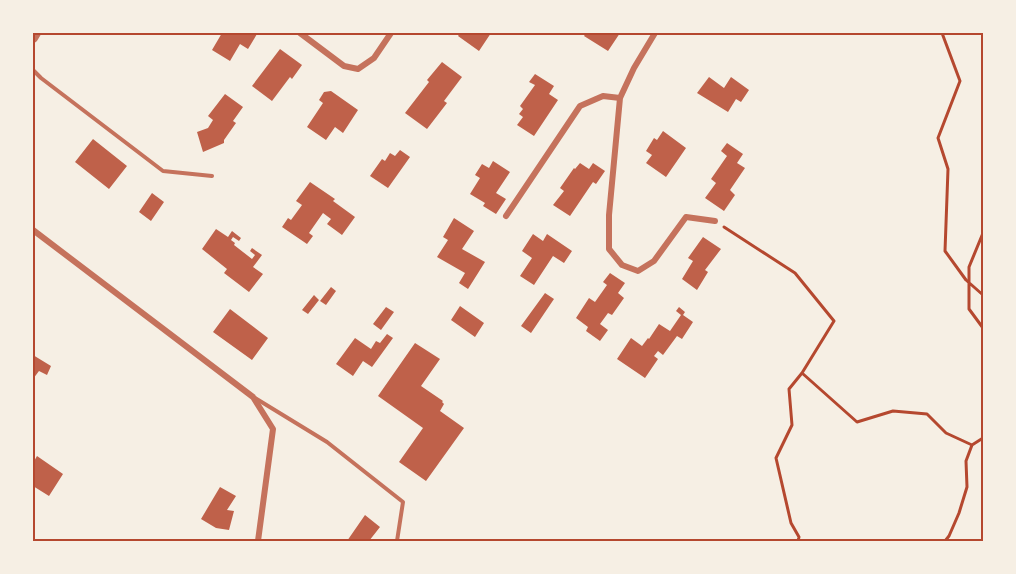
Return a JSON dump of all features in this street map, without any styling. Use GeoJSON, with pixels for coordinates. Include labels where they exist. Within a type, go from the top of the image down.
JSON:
{"type":"FeatureCollection","features":[{"type":"Feature","properties":{"kind":"street"},"geometry":{"type":"LineString","coordinates":[[33,38],[36,33]]}},
{"type":"Feature","properties":{"kind":"street"},"geometry":{"type":"LineString","coordinates":[[300,33],[344,66],[358,69],[374,58],[391,33]]}},
{"type":"Feature","properties":{"kind":"street"},"geometry":{"type":"LineString","coordinates":[[655,33],[634,68],[620,98],[609,214],[609,249],[622,265],[638,271],[654,261],[686,217],[715,221]]}},
{"type":"Feature","properties":{"kind":"street"},"geometry":{"type":"LineString","coordinates":[[506,216],[580,106],[603,96],[620,98]]}},
{"type":"Feature","properties":{"kind":"street"},"geometry":{"type":"LineString","coordinates":[[33,230],[253,397],[273,429],[258,541]]}},
{"type":"Feature","properties":{"kind":"lane"},"geometry":{"type":"LineString","coordinates":[[33,70],[163,171],[212,176]]}},
{"type":"Feature","properties":{"kind":"lane"},"geometry":{"type":"LineString","coordinates":[[253,397],[327,442],[403,502],[397,541]]}},
{"type":"Feature","properties":{"kind":"path"},"geometry":{"type":"LineString","coordinates":[[942,33],[960,81],[938,138],[948,170],[945,251],[969,283],[983,295]]}},
{"type":"Feature","properties":{"kind":"path"},"geometry":{"type":"LineString","coordinates":[[715,221],[795,273],[834,321],[802,373],[789,389],[792,424],[776,458],[791,523],[799,537],[798,541]]}},
{"type":"Feature","properties":{"kind":"path"},"geometry":{"type":"LineString","coordinates":[[983,233],[969,267],[969,309],[983,328]]}},
{"type":"Feature","properties":{"kind":"path"},"geometry":{"type":"LineString","coordinates":[[802,373],[857,422],[893,411],[927,414],[946,433],[972,445]]}},
{"type":"Feature","properties":{"kind":"path"},"geometry":{"type":"LineString","coordinates":[[945,541],[959,513],[967,487],[966,461],[972,445],[983,438]]}},
{"type":"Feature","properties":{"kind":"building"},"geometry":{"type":"Polygon","coordinates":[[[222,33],[257,34],[248,49],[240,44],[230,61],[212,50],[222,33]]]}},
{"type":"Feature","properties":{"kind":"building"},"geometry":{"type":"Polygon","coordinates":[[[460,33],[491,33],[479,51],[458,36],[460,33]]]}},
{"type":"Feature","properties":{"kind":"building"},"geometry":{"type":"Polygon","coordinates":[[[586,33],[620,33],[608,51],[584,36],[586,33]]]}},
{"type":"Feature","properties":{"kind":"building"},"geometry":{"type":"Polygon","coordinates":[[[280,49],[302,65],[272,101],[252,86],[280,49]]]}},
{"type":"Feature","properties":{"kind":"building"},"geometry":{"type":"Polygon","coordinates":[[[442,62],[462,77],[444,101],[447,103],[427,129],[405,113],[442,62]]]}},
{"type":"Feature","properties":{"kind":"building"},"geometry":{"type":"Polygon","coordinates":[[[535,74],[554,86],[549,94],[558,100],[534,136],[517,125],[523,117],[519,114],[523,109],[520,106],[535,85],[529,82],[535,74]]]}},
{"type":"Feature","properties":{"kind":"building"},"geometry":{"type":"Polygon","coordinates":[[[709,77],[724,88],[731,77],[749,90],[741,102],[736,99],[728,112],[697,93],[709,77]]]}},
{"type":"Feature","properties":{"kind":"building"},"geometry":{"type":"Polygon","coordinates":[[[331,91],[358,110],[343,133],[335,127],[326,140],[307,127],[323,103],[319,100],[324,92],[331,91]]]}},
{"type":"Feature","properties":{"kind":"building"},"geometry":{"type":"Polygon","coordinates":[[[225,94],[243,107],[233,121],[236,123],[224,143],[203,152],[197,132],[208,128],[213,120],[208,116],[225,94]]]}},
{"type":"Feature","properties":{"kind":"building"},"geometry":{"type":"Polygon","coordinates":[[[663,131],[686,148],[666,177],[646,163],[652,155],[646,151],[654,138],[657,140],[663,131]]]}},
{"type":"Feature","properties":{"kind":"building"},"geometry":{"type":"Polygon","coordinates":[[[93,139],[127,166],[109,189],[75,162],[93,139]]]}},
{"type":"Feature","properties":{"kind":"building"},"geometry":{"type":"Polygon","coordinates":[[[727,143],[743,154],[737,163],[745,168],[730,190],[735,195],[724,211],[705,198],[716,183],[711,179],[727,156],[721,151],[727,143]]]}},
{"type":"Feature","properties":{"kind":"building"},"geometry":{"type":"Polygon","coordinates":[[[400,150],[410,157],[388,188],[370,176],[382,159],[385,161],[390,153],[395,156],[400,150]]]}},
{"type":"Feature","properties":{"kind":"building"},"geometry":{"type":"Polygon","coordinates":[[[493,161],[510,172],[496,193],[506,199],[496,214],[483,206],[485,203],[470,194],[480,178],[475,175],[482,164],[489,168],[493,161]]]}},
{"type":"Feature","properties":{"kind":"building"},"geometry":{"type":"Polygon","coordinates":[[[580,163],[589,169],[593,163],[605,171],[596,184],[593,182],[570,216],[553,205],[564,191],[560,188],[580,163]]]}},
{"type":"Feature","properties":{"kind":"building"},"geometry":{"type":"Polygon","coordinates":[[[310,182],[335,199],[333,201],[355,217],[342,235],[327,224],[331,219],[323,213],[309,233],[313,236],[307,244],[282,227],[288,218],[291,220],[302,205],[296,201],[310,182]]]}},
{"type":"Feature","properties":{"kind":"building"},"geometry":{"type":"Polygon","coordinates":[[[152,193],[164,202],[151,221],[139,212],[152,193]]]}},
{"type":"Feature","properties":{"kind":"building"},"geometry":{"type":"Polygon","coordinates":[[[454,218],[474,231],[462,249],[485,262],[468,289],[459,283],[465,273],[437,257],[448,240],[443,237],[454,218]]]}},
{"type":"Feature","properties":{"kind":"building"},"geometry":{"type":"Polygon","coordinates":[[[216,229],[228,237],[232,231],[241,238],[239,241],[233,237],[231,240],[252,259],[255,255],[250,251],[252,248],[262,255],[253,267],[263,274],[249,292],[224,273],[227,269],[202,249],[216,229]]]}},
{"type":"Feature","properties":{"kind":"building"},"geometry":{"type":"Polygon","coordinates":[[[533,234],[543,241],[547,234],[572,251],[564,263],[553,256],[534,285],[520,276],[532,258],[522,251],[533,234]]]}},
{"type":"Feature","properties":{"kind":"building"},"geometry":{"type":"Polygon","coordinates":[[[703,237],[721,249],[705,270],[708,272],[697,290],[682,279],[693,261],[688,258],[703,237]]]}},
{"type":"Feature","properties":{"kind":"building"},"geometry":{"type":"Polygon","coordinates":[[[610,273],[625,283],[618,293],[624,298],[612,315],[608,313],[600,324],[608,330],[600,341],[586,331],[588,327],[576,318],[589,298],[595,302],[607,285],[603,282],[610,273]]]}},
{"type":"Feature","properties":{"kind":"building"},"geometry":{"type":"Polygon","coordinates":[[[331,287],[336,291],[326,305],[320,301],[331,287]]]}},
{"type":"Feature","properties":{"kind":"building"},"geometry":{"type":"Polygon","coordinates":[[[545,293],[554,299],[531,333],[521,326],[545,293]]]}},
{"type":"Feature","properties":{"kind":"building"},"geometry":{"type":"Polygon","coordinates":[[[314,295],[319,300],[308,314],[302,310],[314,295]]]}},
{"type":"Feature","properties":{"kind":"building"},"geometry":{"type":"Polygon","coordinates":[[[460,306],[484,323],[475,337],[451,320],[460,306]]]}},
{"type":"Feature","properties":{"kind":"building"},"geometry":{"type":"Polygon","coordinates":[[[386,307],[394,312],[381,330],[373,324],[386,307]]]}},
{"type":"Feature","properties":{"kind":"building"},"geometry":{"type":"Polygon","coordinates":[[[679,307],[685,312],[683,315],[693,322],[682,339],[677,336],[663,355],[658,351],[654,356],[658,359],[645,378],[617,359],[631,338],[642,346],[659,324],[670,331],[681,315],[676,311],[679,307]]]}},
{"type":"Feature","properties":{"kind":"building"},"geometry":{"type":"Polygon","coordinates":[[[230,309],[268,338],[252,360],[213,332],[230,309]]]}},
{"type":"Feature","properties":{"kind":"building"},"geometry":{"type":"Polygon","coordinates":[[[387,334],[393,338],[372,367],[363,361],[353,376],[336,364],[355,338],[371,349],[376,341],[380,343],[387,334]]]}},
{"type":"Feature","properties":{"kind":"building"},"geometry":{"type":"Polygon","coordinates":[[[415,343],[440,359],[421,386],[443,401],[444,404],[440,411],[464,428],[426,481],[399,462],[423,428],[378,396],[415,343]]]}},
{"type":"Feature","properties":{"kind":"building"},"geometry":{"type":"Polygon","coordinates":[[[33,355],[51,366],[47,375],[39,371],[33,379],[33,355]]]}},
{"type":"Feature","properties":{"kind":"building"},"geometry":{"type":"Polygon","coordinates":[[[37,456],[63,474],[49,496],[33,486],[33,463],[37,456]]]}},
{"type":"Feature","properties":{"kind":"building"},"geometry":{"type":"Polygon","coordinates":[[[220,487],[236,496],[227,510],[234,511],[229,530],[216,528],[201,519],[220,487]]]}},
{"type":"Feature","properties":{"kind":"building"},"geometry":{"type":"Polygon","coordinates":[[[365,515],[380,527],[369,541],[347,541],[365,515]]]}}]}
